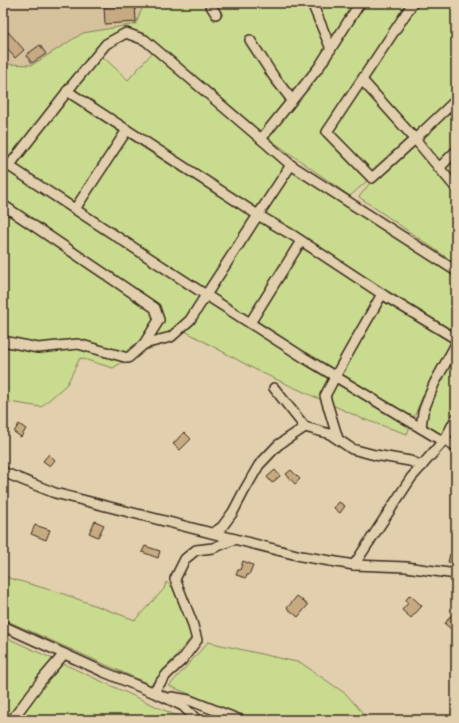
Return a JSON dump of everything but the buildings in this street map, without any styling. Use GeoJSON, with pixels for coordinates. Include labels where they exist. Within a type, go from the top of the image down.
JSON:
{"type":"FeatureCollection","features":[{"type":"Feature","properties":{"kind":"street"},"geometry":{"type":"LineString","coordinates":[[209,3],[216,14]]}},
{"type":"Feature","properties":{"kind":"street"},"geometry":{"type":"LineString","coordinates":[[312,3],[331,48]]}},
{"type":"Feature","properties":{"kind":"street"},"geometry":{"type":"LineString","coordinates":[[261,139],[319,67],[360,3]]}},
{"type":"Feature","properties":{"kind":"street"},"geometry":{"type":"LineString","coordinates":[[414,3],[327,132],[372,178],[416,139],[456,100]]}},
{"type":"Feature","properties":{"kind":"street"},"geometry":{"type":"LineString","coordinates":[[456,271],[291,165],[145,40],[126,33],[106,44],[5,166],[250,323],[439,439],[445,439],[456,448]]}},
{"type":"Feature","properties":{"kind":"street"},"geometry":{"type":"LineString","coordinates":[[250,40],[274,77],[292,100]]}},
{"type":"Feature","properties":{"kind":"street"},"geometry":{"type":"LineString","coordinates":[[362,80],[416,139],[456,188]]}},
{"type":"Feature","properties":{"kind":"street"},"geometry":{"type":"LineString","coordinates":[[67,91],[258,215],[301,240],[382,294],[456,339]]}},
{"type":"Feature","properties":{"kind":"street"},"geometry":{"type":"LineString","coordinates":[[75,210],[127,130]]}},
{"type":"Feature","properties":{"kind":"street"},"geometry":{"type":"LineString","coordinates":[[439,168],[456,151]]}},
{"type":"Feature","properties":{"kind":"street"},"geometry":{"type":"LineString","coordinates":[[144,344],[171,337],[190,320],[291,165]]}},
{"type":"Feature","properties":{"kind":"street"},"geometry":{"type":"LineString","coordinates":[[3,205],[155,308],[159,320],[144,344],[128,358],[78,344],[38,348],[3,341]]}},
{"type":"Feature","properties":{"kind":"street"},"geometry":{"type":"LineString","coordinates":[[250,323],[301,240]]}},
{"type":"Feature","properties":{"kind":"street"},"geometry":{"type":"LineString","coordinates":[[338,439],[325,396],[382,294]]}},
{"type":"Feature","properties":{"kind":"street"},"geometry":{"type":"LineString","coordinates":[[421,428],[423,412],[434,384],[456,344]]}},
{"type":"Feature","properties":{"kind":"street"},"geometry":{"type":"LineString","coordinates":[[274,388],[305,427],[330,434],[352,449],[375,455],[410,461],[422,466]]}},
{"type":"Feature","properties":{"kind":"street"},"geometry":{"type":"LineString","coordinates":[[354,564],[411,478],[445,439],[456,418]]}},
{"type":"Feature","properties":{"kind":"street"},"geometry":{"type":"LineString","coordinates":[[213,533],[222,527],[233,512],[259,465],[278,445],[305,427]]}},
{"type":"Feature","properties":{"kind":"street"},"geometry":{"type":"LineString","coordinates":[[3,472],[55,493],[301,556],[354,564],[406,567],[456,574]]}},
{"type":"Feature","properties":{"kind":"street"},"geometry":{"type":"LineString","coordinates":[[153,692],[167,674],[182,660],[197,640],[192,622],[175,579],[185,559],[196,550],[213,548],[235,539]]}},
{"type":"Feature","properties":{"kind":"street"},"geometry":{"type":"LineString","coordinates":[[3,626],[183,706],[197,720]]}},
{"type":"Feature","properties":{"kind":"street"},"geometry":{"type":"LineString","coordinates":[[12,720],[41,681],[64,654]]}},
{"type":"Feature","properties":{"kind":"street"},"geometry":{"type":"LineString","coordinates":[[162,696],[189,700],[240,720]]}},
{"type":"Feature","properties":{"kind":"shaded area"},"geometry":{"type":"Polygon","coordinates":[[[3,3],[144,3],[136,24],[83,33],[32,65],[3,64],[3,3]]]}},
{"type":"Feature","properties":{"kind":"green space"},"geometry":{"type":"Polygon","coordinates":[[[144,3],[204,3],[214,21],[223,15],[215,3],[308,3],[327,48],[296,90],[289,90],[269,64],[251,36],[246,39],[286,101],[259,136],[144,36],[106,40],[14,155],[3,159],[3,64],[32,65],[83,33],[136,24],[144,3]]]}},
{"type":"Feature","properties":{"kind":"green space"},"geometry":{"type":"Polygon","coordinates":[[[314,3],[356,3],[330,39],[314,3]]]}},
{"type":"Feature","properties":{"kind":"green space"},"geometry":{"type":"Polygon","coordinates":[[[365,3],[410,3],[321,134],[367,181],[350,196],[268,138],[337,46],[365,3]]]}},
{"type":"Feature","properties":{"kind":"green space"},"geometry":{"type":"Polygon","coordinates":[[[419,3],[456,3],[456,264],[359,197],[373,179],[331,134],[419,3]]]}},
{"type":"Feature","properties":{"kind":"green space"},"geometry":{"type":"Polygon","coordinates":[[[152,53],[256,137],[287,166],[256,208],[159,146],[73,88],[100,54],[128,80],[152,53]]]}},
{"type":"Feature","properties":{"kind":"green space"},"geometry":{"type":"Polygon","coordinates":[[[66,97],[260,222],[293,171],[346,204],[456,277],[456,335],[424,393],[407,434],[363,419],[258,371],[183,330],[157,346],[133,355],[113,368],[80,358],[67,384],[41,407],[3,401],[3,170],[5,171],[19,160],[66,97]]]}},
{"type":"Feature","properties":{"kind":"green space"},"geometry":{"type":"Polygon","coordinates":[[[456,350],[456,444],[426,429],[425,418],[430,396],[456,350]]]}},
{"type":"Feature","properties":{"kind":"green space"},"geometry":{"type":"Polygon","coordinates":[[[3,572],[9,578],[61,593],[135,620],[164,589],[166,582],[173,588],[192,637],[151,685],[3,619],[3,572]]]}},
{"type":"Feature","properties":{"kind":"green space"},"geometry":{"type":"Polygon","coordinates":[[[3,636],[177,716],[179,720],[3,720],[3,636]]]}},
{"type":"Feature","properties":{"kind":"green space"},"geometry":{"type":"Polygon","coordinates":[[[208,642],[301,663],[346,694],[369,720],[256,720],[169,686],[208,642]]]}}]}
